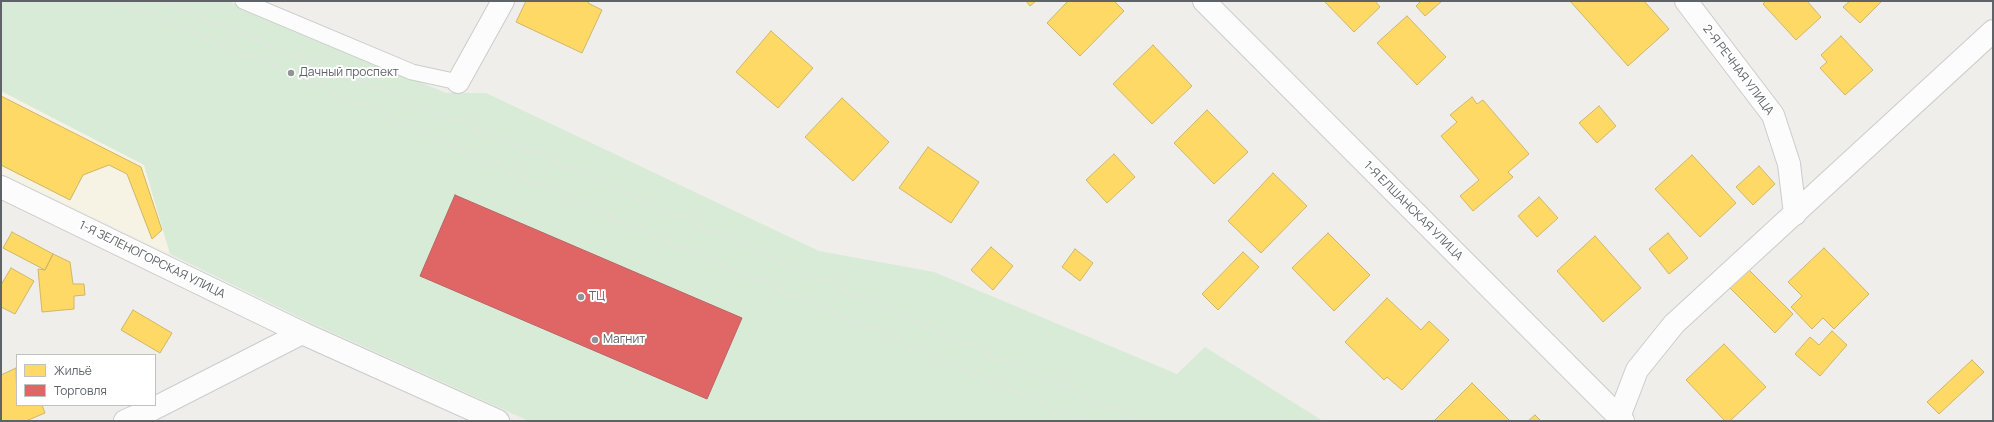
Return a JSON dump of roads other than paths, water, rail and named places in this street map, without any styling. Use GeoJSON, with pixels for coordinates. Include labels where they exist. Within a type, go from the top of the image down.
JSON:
{"type":"FeatureCollection","features":[{"type":"Feature","properties":{"kind":"street"},"geometry":{"type":"LineString","coordinates":[[458,82],[503,1]]}},
{"type":"Feature","properties":{"kind":"street","name":"1-Я ЕЛШАНСКАЯ УЛИЦА"},"geometry":{"type":"LineString","coordinates":[[1204,1],[1621,419]]}},
{"type":"Feature","properties":{"kind":"street","name":"2-Я РЕЧНАЯ УЛИЦА"},"geometry":{"type":"LineString","coordinates":[[1686,1],[1773,115],[1789,164],[1795,214]]}},
{"type":"Feature","properties":{"kind":"street"},"geometry":{"type":"LineString","coordinates":[[1621,419],[1637,370],[1674,324],[1993,31]]}},
{"type":"Feature","properties":{"kind":"street","name":"1-Я ЗЕЛЕНОГОРСКАЯ УЛИЦА"},"geometry":{"type":"LineString","coordinates":[[1,187],[302,333],[498,421]]}},
{"type":"Feature","properties":{"kind":"street"},"geometry":{"type":"LineString","coordinates":[[125,421],[153,416],[302,333]]}},
{"type":"Feature","properties":{"kind":"lane"},"geometry":{"type":"LineString","coordinates":[[243,1],[412,72],[458,82]]}},
{"type":"Feature","properties":{"kind":"tram line"},"geometry":{"type":"LineString","coordinates":[[118,1],[291,73],[634,227],[1084,421]]}},
{"type":"Feature","properties":{"kind":"tram line"},"geometry":{"type":"LineString","coordinates":[[163,1],[564,165],[1141,421]]}},
{"type":"Feature","properties":{"kind":"place","name":"Дачный проспект"},"geometry":{"type":"Point","coordinates":[291,73]}},
{"type":"Feature","properties":{"kind":"place","name":"ТЦ"},"geometry":{"type":"Point","coordinates":[581,297]}},
{"type":"Feature","properties":{"kind":"place","name":"Магнит"},"geometry":{"type":"Point","coordinates":[595,340]}}]}
